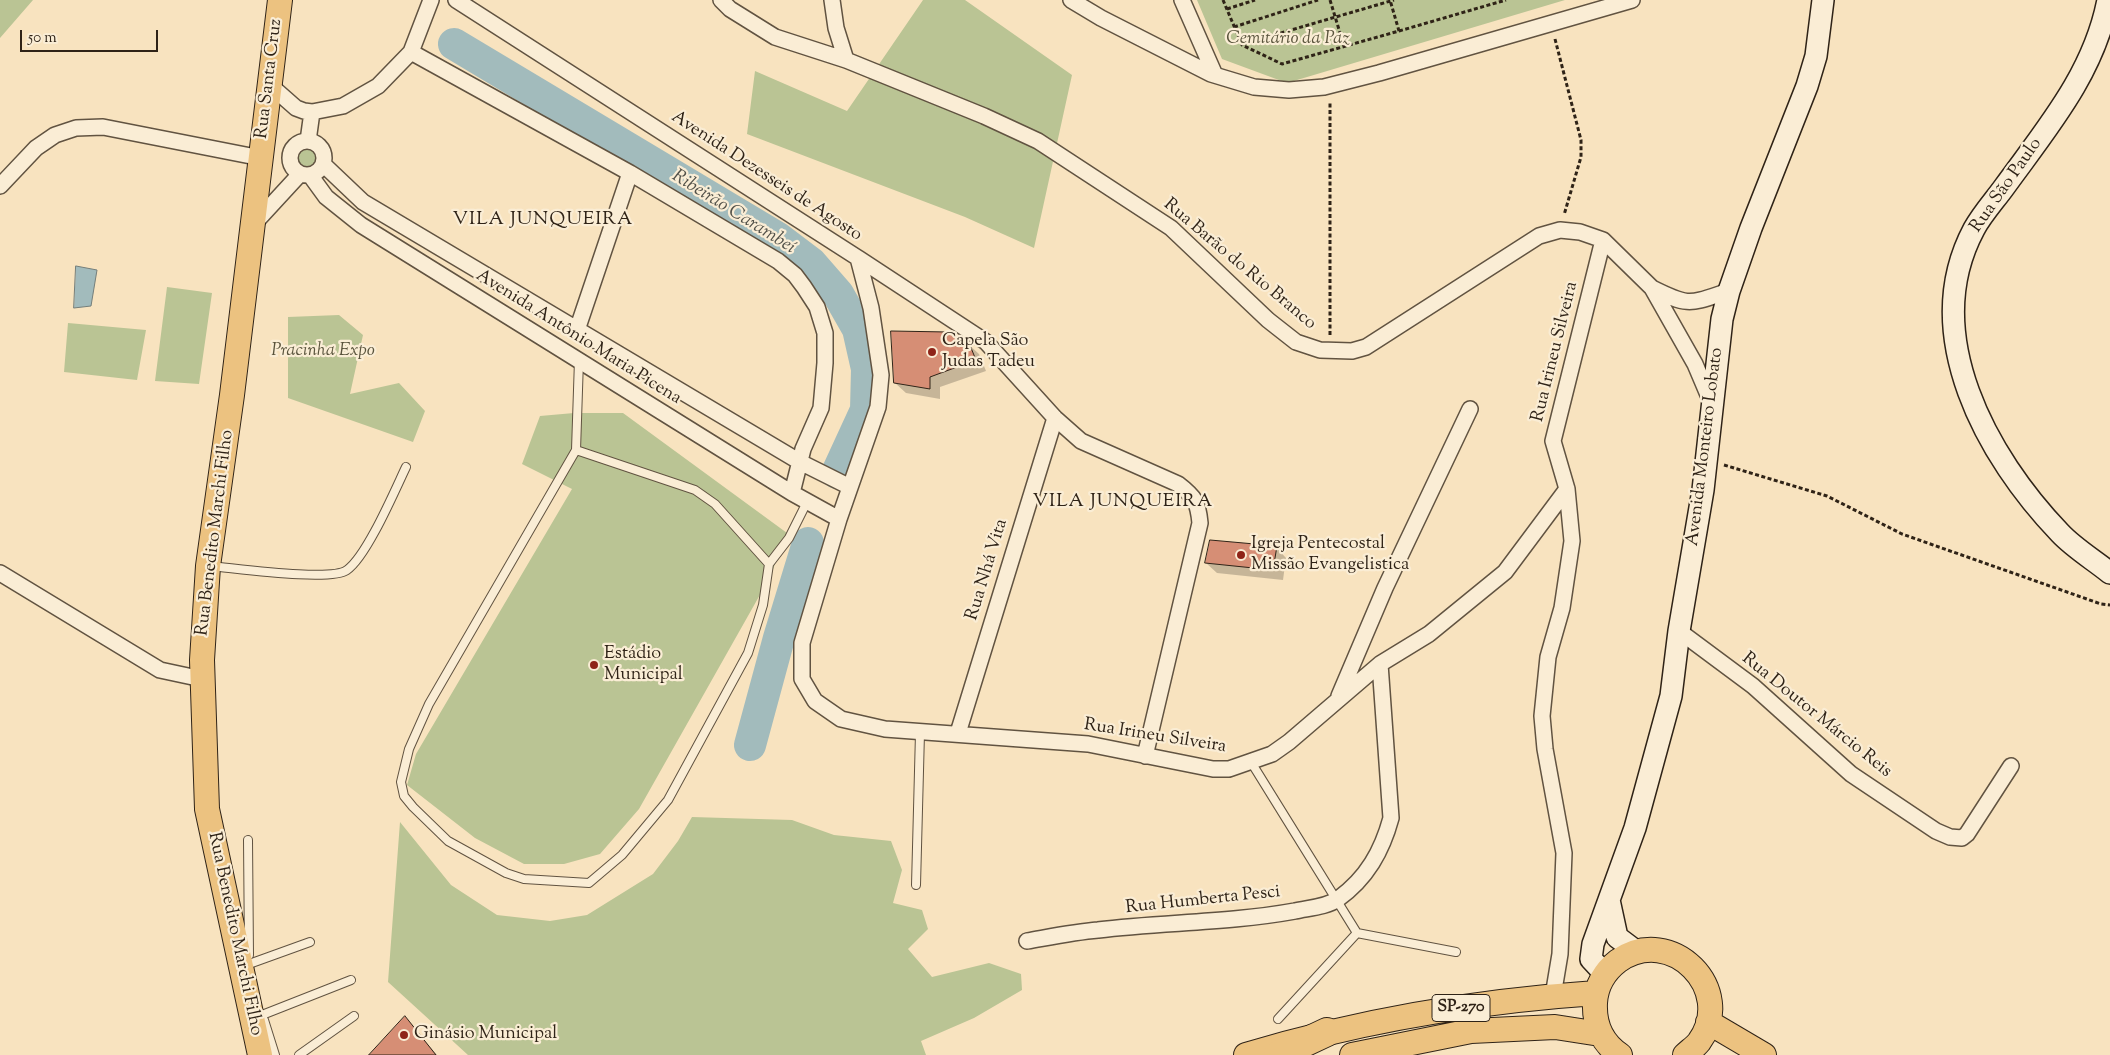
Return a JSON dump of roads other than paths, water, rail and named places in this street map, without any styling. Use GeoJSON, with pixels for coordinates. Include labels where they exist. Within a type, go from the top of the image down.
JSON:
{"type":"FeatureCollection","features":[{"type":"Feature","properties":{"kind":"highway"},"geometry":{"type":"LineString","coordinates":[[1278,1055],[1327,1032]]}},
{"type":"Feature","properties":{"kind":"main road","name":"Rua Santa Cruz"},"geometry":{"type":"LineString","coordinates":[[261,158],[280,0]]}},
{"type":"Feature","properties":{"kind":"main road","name":"Rua Benedito Marchi Filho"},"geometry":{"type":"LineString","coordinates":[[260,1055],[207,809],[202,679],[208,566],[261,158]]}},
{"type":"Feature","properties":{"kind":"main road"},"geometry":{"type":"LineString","coordinates":[[1610,1049],[1595,1012],[1600,984],[1625,957],[1637,952],[1657,950],[1676,955],[1693,967],[1705,983],[1710,1002],[1708,1022],[1699,1042],[1685,1055]]}},
{"type":"Feature","properties":{"kind":"main road","name":"SP-270"},"geometry":{"type":"LineString","coordinates":[[1246,1055],[1327,1032],[1389,1019],[1553,996],[1600,984]]}},
{"type":"Feature","properties":{"kind":"main road"},"geometry":{"type":"LineString","coordinates":[[1708,1022],[1764,1055]]}},
{"type":"Feature","properties":{"kind":"main road","name":"SP-270"},"geometry":{"type":"LineString","coordinates":[[1352,1055],[1371,1050],[1489,1030],[1555,1027],[1610,1049]]}},
{"type":"Feature","properties":{"kind":"street"},"geometry":{"type":"LineString","coordinates":[[271,86],[296,108],[312,112],[343,106],[378,86],[410,52],[432,0]]}},
{"type":"Feature","properties":{"kind":"street","name":"Avenida Dezesseis de Agosto"},"geometry":{"type":"LineString","coordinates":[[456,0],[858,258],[871,308],[881,375],[878,407],[850,487]]}},
{"type":"Feature","properties":{"kind":"street","name":"Rua Barão do Rio Branco"},"geometry":{"type":"LineString","coordinates":[[721,0],[730,9],[775,37],[846,60],[984,116],[1038,141],[1171,228],[1268,320],[1296,342],[1308,348],[1352,351],[1366,347],[1520,246],[1539,236],[1560,230],[1580,232],[1603,240],[1652,288],[1695,364],[1712,405]]}},
{"type":"Feature","properties":{"kind":"street"},"geometry":{"type":"LineString","coordinates":[[832,0],[836,28],[846,60]]}},
{"type":"Feature","properties":{"kind":"street"},"geometry":{"type":"LineString","coordinates":[[1070,0],[1101,18],[1215,76],[1254,87],[1289,90],[1330,85],[1632,0]]}},
{"type":"Feature","properties":{"kind":"street"},"geometry":{"type":"LineString","coordinates":[[1182,0],[1215,76]]}},
{"type":"Feature","properties":{"kind":"street","name":"Avenida Monteiro Lobato"},"geometry":{"type":"LineString","coordinates":[[1600,984],[1591,959],[1593,944],[1635,828],[1671,696],[1678,631],[1704,490],[1722,318],[1729,290],[1807,86],[1816,56],[1823,0]]}},
{"type":"Feature","properties":{"kind":"street","name":"Rua São Paulo"},"geometry":{"type":"LineString","coordinates":[[2108,0],[2098,41],[2085,71],[2063,106],[1974,229],[1957,280],[1954,317],[1959,361],[1976,413],[1996,449],[2023,491],[2061,534],[2110,572]]}},
{"type":"Feature","properties":{"kind":"street"},"geometry":{"type":"LineString","coordinates":[[410,52],[630,173],[778,261],[795,275],[817,307],[825,333],[825,363],[821,408],[800,462],[792,493]]}},
{"type":"Feature","properties":{"kind":"street"},"geometry":{"type":"LineString","coordinates":[[308,141],[312,112]]}},
{"type":"Feature","properties":{"kind":"street"},"geometry":{"type":"LineString","coordinates":[[0,186],[36,148],[55,135],[76,128],[103,128],[261,158]]}},
{"type":"Feature","properties":{"kind":"street"},"geometry":{"type":"LineString","coordinates":[[253,225],[305,174],[320,170],[323,164],[322,151],[316,144],[308,141],[298,144],[290,152],[292,167],[305,174]]}},
{"type":"Feature","properties":{"kind":"street","name":"Avenida Antônio Maria Picena"},"geometry":{"type":"LineString","coordinates":[[323,164],[363,202],[800,462],[850,487]]}},
{"type":"Feature","properties":{"kind":"street"},"geometry":{"type":"LineString","coordinates":[[577,330],[630,173]]}},
{"type":"Feature","properties":{"kind":"street","name":"Avenida Antônio Maria Picena"},"geometry":{"type":"LineString","coordinates":[[305,174],[326,196],[361,225],[792,493],[839,519]]}},
{"type":"Feature","properties":{"kind":"street","name":"Rua Irineu Silveira"},"geometry":{"type":"LineString","coordinates":[[850,487],[802,643],[802,679],[815,701],[841,719],[885,729],[1088,744],[1213,769],[1230,769],[1272,754],[1289,742],[1380,664],[1429,634],[1505,572],[1568,490],[1553,441],[1603,240]]}},
{"type":"Feature","properties":{"kind":"street"},"geometry":{"type":"LineString","coordinates":[[858,258],[986,342],[1055,418],[1081,441],[1178,484],[1189,492],[1199,504],[1200,523],[1145,756]]}},
{"type":"Feature","properties":{"kind":"street","name":"Rua Barão do Rio Branco"},"geometry":{"type":"LineString","coordinates":[[1652,288],[1679,302],[1686,303],[1729,290]]}},
{"type":"Feature","properties":{"kind":"street"},"geometry":{"type":"LineString","coordinates":[[1339,698],[1385,588],[1470,410]]}},
{"type":"Feature","properties":{"kind":"street","name":"Rua Nhá Vita"},"geometry":{"type":"LineString","coordinates":[[958,734],[1055,418]]}},
{"type":"Feature","properties":{"kind":"street"},"geometry":{"type":"LineString","coordinates":[[1553,996],[1560,954],[1564,853],[1545,749],[1542,716],[1548,657],[1562,608],[1572,541],[1568,490]]}},
{"type":"Feature","properties":{"kind":"street"},"geometry":{"type":"LineString","coordinates":[[0,573],[160,670],[202,679]]}},
{"type":"Feature","properties":{"kind":"street","name":"Rua Doutor Márcio Reis"},"geometry":{"type":"LineString","coordinates":[[1678,631],[1753,686],[1851,774],[1936,831],[1950,837],[1962,838],[1967,834],[2011,766]]}},
{"type":"Feature","properties":{"kind":"street","name":"Rua Humberta Pesci"},"geometry":{"type":"LineString","coordinates":[[1027,941],[1098,930],[1252,919],[1337,900],[1364,876],[1377,857],[1386,839],[1391,818],[1380,664]]}},
{"type":"Feature","properties":{"kind":"street"},"geometry":{"type":"LineString","coordinates":[[1609,900],[1617,937],[1637,952]]}},
{"type":"Feature","properties":{"kind":"lane"},"geometry":{"type":"LineString","coordinates":[[578,360],[576,450],[429,704],[409,749],[401,782],[404,796],[448,842],[506,873],[524,879],[547,882],[589,883],[622,856],[668,800],[748,654],[763,605],[769,564],[789,538],[807,502]]}},
{"type":"Feature","properties":{"kind":"lane"},"geometry":{"type":"LineString","coordinates":[[576,450],[695,490],[715,504],[769,564]]}},
{"type":"Feature","properties":{"kind":"lane"},"geometry":{"type":"LineString","coordinates":[[208,566],[324,575],[347,570],[378,525],[406,467]]}},
{"type":"Feature","properties":{"kind":"lane"},"geometry":{"type":"LineString","coordinates":[[916,885],[920,732]]}},
{"type":"Feature","properties":{"kind":"lane"},"geometry":{"type":"LineString","coordinates":[[1251,762],[1357,933],[1456,952]]}},
{"type":"Feature","properties":{"kind":"lane"},"geometry":{"type":"LineString","coordinates":[[248,840],[249,964],[253,981]]}},
{"type":"Feature","properties":{"kind":"lane"},"geometry":{"type":"LineString","coordinates":[[1278,1018],[1357,933]]}},
{"type":"Feature","properties":{"kind":"lane"},"geometry":{"type":"LineString","coordinates":[[249,964],[310,942]]}},
{"type":"Feature","properties":{"kind":"lane"},"geometry":{"type":"LineString","coordinates":[[262,1016],[351,980]]}},
{"type":"Feature","properties":{"kind":"lane"},"geometry":{"type":"LineString","coordinates":[[260,1007],[274,1055]]}},
{"type":"Feature","properties":{"kind":"lane"},"geometry":{"type":"LineString","coordinates":[[299,1055],[354,1016]]}},
{"type":"Feature","properties":{"kind":"water"},"geometry":{"type":"Polygon","coordinates":[[[76,266],[97,270],[91,306],[74,308],[76,266]]]}},
{"type":"Feature","properties":{"kind":"waterway","name":"Ribeirão Carambeí"},"geometry":{"type":"LineString","coordinates":[[454,44],[778,238],[811,263],[838,294],[858,329],[867,369],[866,410],[837,473]]}},
{"type":"Feature","properties":{"kind":"waterway"},"geometry":{"type":"LineString","coordinates":[[750,745],[779,638],[808,543]]}},
{"type":"Feature","properties":{"kind":"place","name":"Capela São Judas Tadeu"},"geometry":{"type":"Point","coordinates":[932,352]}},
{"type":"Feature","properties":{"kind":"place","name":"Igreja Pentecostal Missão Evangelistica"},"geometry":{"type":"Point","coordinates":[1241,555]}},
{"type":"Feature","properties":{"kind":"place","name":"Estádio Municipal"},"geometry":{"type":"Point","coordinates":[594,665]}},
{"type":"Feature","properties":{"kind":"place","name":"Ginásio Municipal"},"geometry":{"type":"Point","coordinates":[404,1035]}},
{"type":"Feature","properties":{"kind":"district","name":"VILA JUNQUEIRA"},"geometry":{"type":"Point","coordinates":[543,221]}},
{"type":"Feature","properties":{"kind":"district","name":"VILA JUNQUEIRA"},"geometry":{"type":"Point","coordinates":[1123,503]}},
{"type":"Feature","properties":{"kind":"park label","name":"Cemitário da Paz"},"geometry":{"type":"Point","coordinates":[1288,40]}},
{"type":"Feature","properties":{"kind":"park label","name":"Pracinha Expo"},"geometry":{"type":"Point","coordinates":[323,352]}}]}
